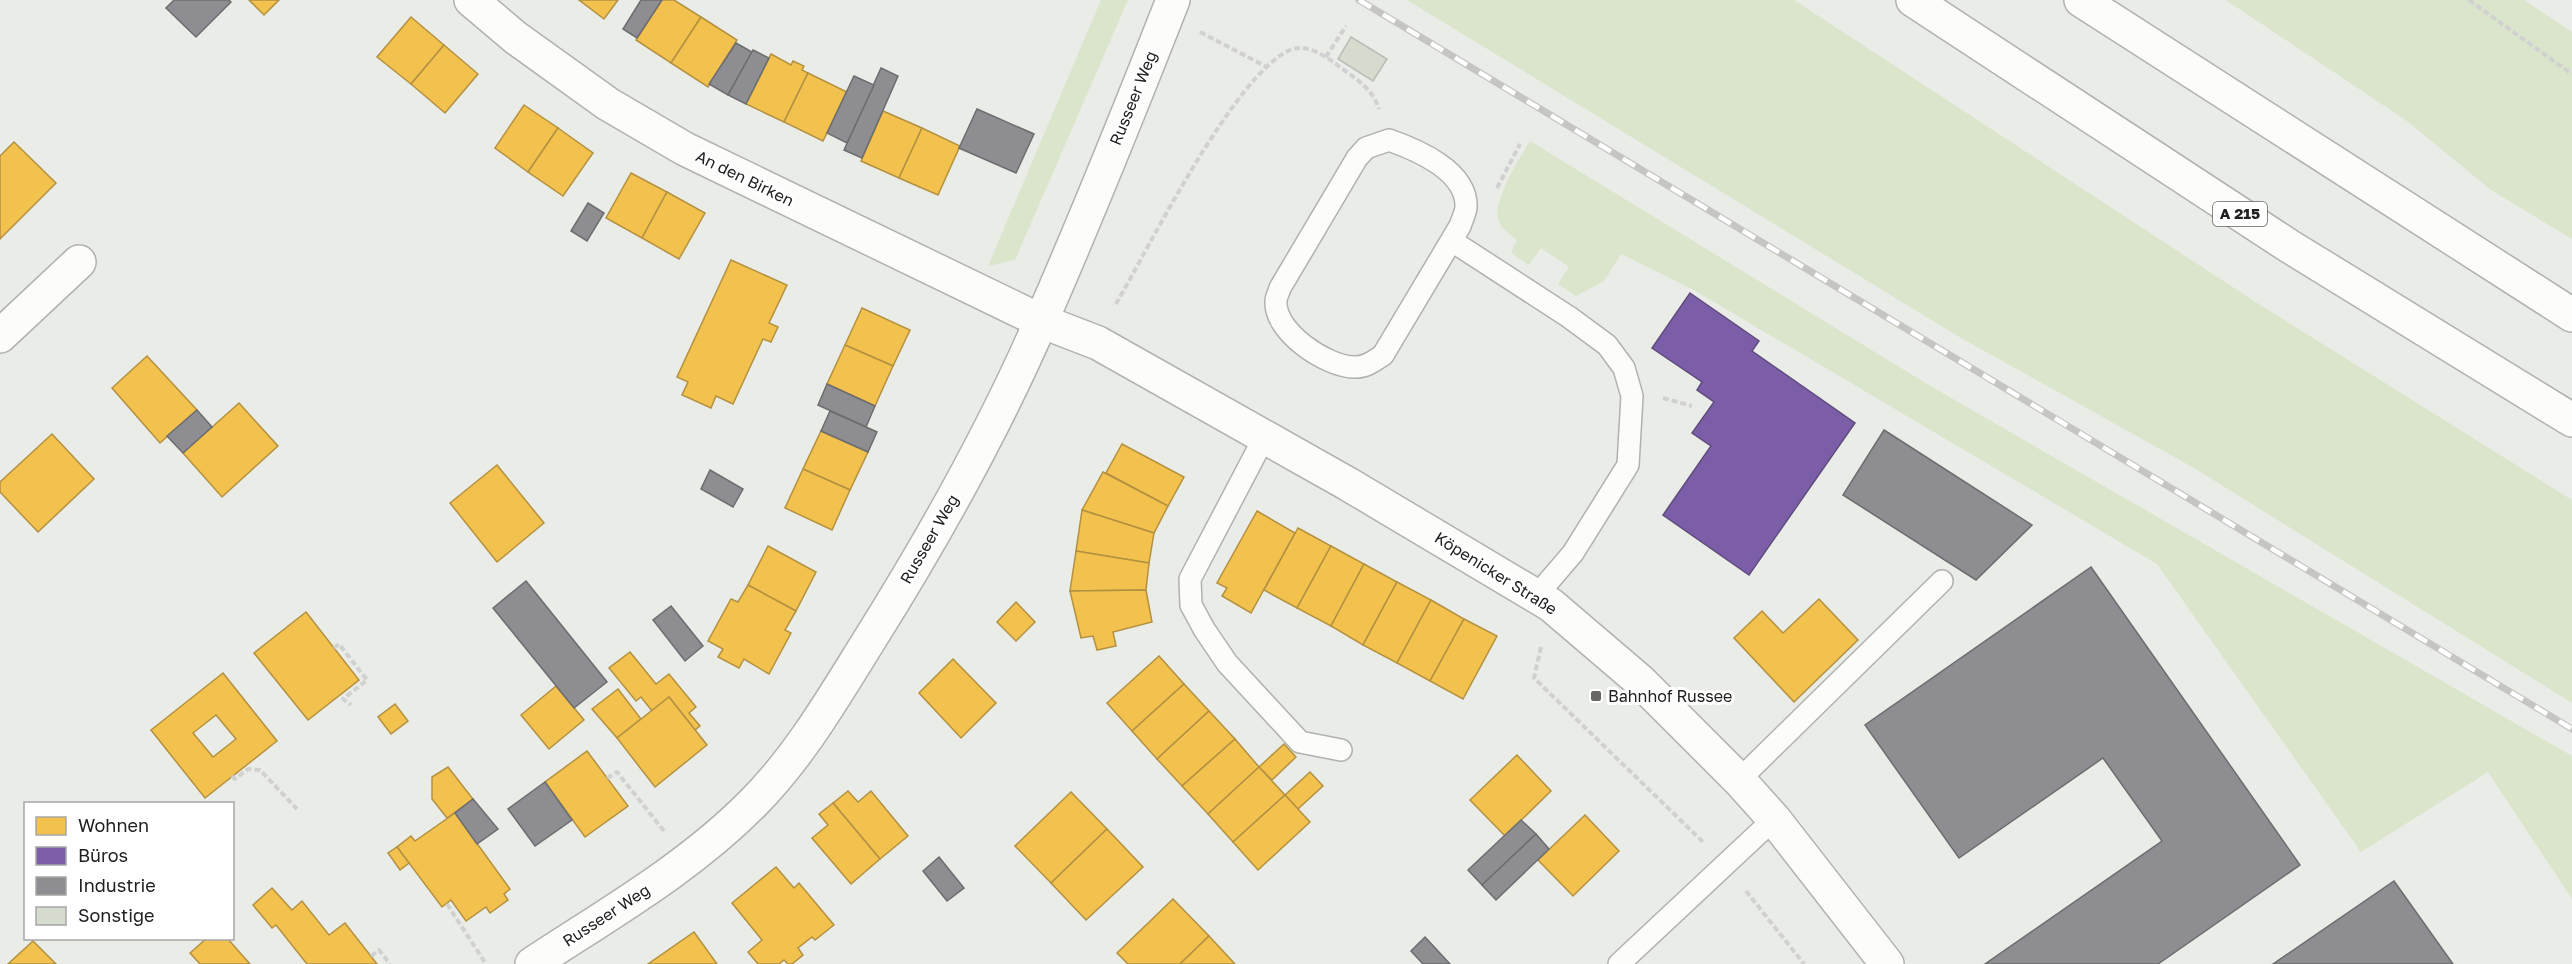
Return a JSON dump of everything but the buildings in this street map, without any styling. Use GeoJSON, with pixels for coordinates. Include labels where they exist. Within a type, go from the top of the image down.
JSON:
{"type":"FeatureCollection","features":[{"type":"Feature","properties":{"kind":"main road","name":"An den Birken"},"geometry":{"type":"LineString","coordinates":[[471,0],[516,38],[608,104],[685,149],[1041,321]]}},
{"type":"Feature","properties":{"kind":"main road","name":"Russeer Weg"},"geometry":{"type":"LineString","coordinates":[[532,964],[687,860],[721,834],[756,801],[794,755],[825,710],[889,609],[964,478],[1041,321],[1173,0]]}},
{"type":"Feature","properties":{"kind":"main road","name":"A 215"},"geometry":{"type":"LineString","coordinates":[[1912,0],[2289,246],[2572,420]]}},
{"type":"Feature","properties":{"kind":"main road"},"geometry":{"type":"LineString","coordinates":[[2081,0],[2572,315]]}},
{"type":"Feature","properties":{"kind":"main road"},"geometry":{"type":"LineString","coordinates":[[0,336],[79,262]]}},
{"type":"Feature","properties":{"kind":"main road","name":"Köpenicker Straße"},"geometry":{"type":"LineString","coordinates":[[1041,321],[1098,343],[1265,436],[1544,600],[1640,681],[1739,780],[1774,819],[1887,964]]}},
{"type":"Feature","properties":{"kind":"lane"},"geometry":{"type":"LineString","coordinates":[[1389,140],[1409,147],[1437,164],[1461,185],[1466,207],[1461,226],[1452,241],[1383,355],[1369,365],[1353,367],[1317,354],[1287,331],[1279,316],[1276,302],[1280,288],[1357,158],[1366,147],[1389,140]]}},
{"type":"Feature","properties":{"kind":"lane"},"geometry":{"type":"LineString","coordinates":[[1452,241],[1569,317],[1607,345],[1624,368],[1632,396],[1628,465],[1544,600]]}},
{"type":"Feature","properties":{"kind":"lane"},"geometry":{"type":"LineString","coordinates":[[1265,436],[1190,579],[1191,605],[1227,663],[1300,742],[1341,750]]}},
{"type":"Feature","properties":{"kind":"lane"},"geometry":{"type":"LineString","coordinates":[[1739,780],[1942,581]]}},
{"type":"Feature","properties":{"kind":"lane"},"geometry":{"type":"LineString","coordinates":[[1619,964],[1774,819]]}},
{"type":"Feature","properties":{"kind":"path"},"geometry":{"type":"LineString","coordinates":[[2469,0],[2572,74]]}},
{"type":"Feature","properties":{"kind":"path"},"geometry":{"type":"LineString","coordinates":[[1326,57],[1346,26]]}},
{"type":"Feature","properties":{"kind":"path"},"geometry":{"type":"LineString","coordinates":[[1201,32],[1266,66]]}},
{"type":"Feature","properties":{"kind":"path"},"geometry":{"type":"LineString","coordinates":[[1116,304],[1219,126],[1266,66],[1292,48],[1310,50],[1326,57],[1366,86],[1377,103],[1389,140]]}},
{"type":"Feature","properties":{"kind":"path"},"geometry":{"type":"LineString","coordinates":[[1500,181],[1520,144]]}},
{"type":"Feature","properties":{"kind":"path"},"geometry":{"type":"LineString","coordinates":[[1544,600],[1533,678],[1724,864],[1804,964]]}},
{"type":"Feature","properties":{"kind":"path"},"geometry":{"type":"LineString","coordinates":[[334,648],[339,644],[367,680],[344,699],[351,705]]}},
{"type":"Feature","properties":{"kind":"path"},"geometry":{"type":"LineString","coordinates":[[232,776],[234,779],[248,770],[260,770],[297,809]]}},
{"type":"Feature","properties":{"kind":"path"},"geometry":{"type":"LineString","coordinates":[[607,778],[617,772],[687,860]]}},
{"type":"Feature","properties":{"kind":"path"},"geometry":{"type":"LineString","coordinates":[[447,904],[486,964]]}},
{"type":"Feature","properties":{"kind":"path"},"geometry":{"type":"LineString","coordinates":[[371,956],[379,950],[390,964]]}},
{"type":"Feature","properties":{"kind":"green space"},"geometry":{"type":"Polygon","coordinates":[[[1101,0],[1128,0],[1015,260],[988,266],[1101,0]]]}},
{"type":"Feature","properties":{"kind":"green space"},"geometry":{"type":"Polygon","coordinates":[[[1407,0],[1794,0],[2254,301],[2572,500],[2572,703],[2194,468],[1961,338],[1407,0]]]}},
{"type":"Feature","properties":{"kind":"green space"},"geometry":{"type":"Polygon","coordinates":[[[2226,0],[2524,0],[2572,32],[2572,239],[2491,190],[2407,121],[2226,0]]]}},
{"type":"Feature","properties":{"kind":"green space"},"geometry":{"type":"Polygon","coordinates":[[[1530,141],[1932,387],[2572,756],[2572,899],[2488,772],[2361,852],[2157,564],[1692,289],[1621,254],[1604,281],[1576,296],[1558,284],[1569,267],[1541,248],[1529,265],[1511,253],[1517,240],[1506,231],[1498,219],[1499,201],[1508,179],[1530,141]]]}},
{"type":"Feature","properties":{"kind":"railway"},"geometry":{"type":"LineString","coordinates":[[1359,0],[2572,729]]}},
{"type":"Feature","properties":{"kind":"place","name":"Bahnhof Russee"},"geometry":{"type":"Point","coordinates":[1596,696]}}]}
